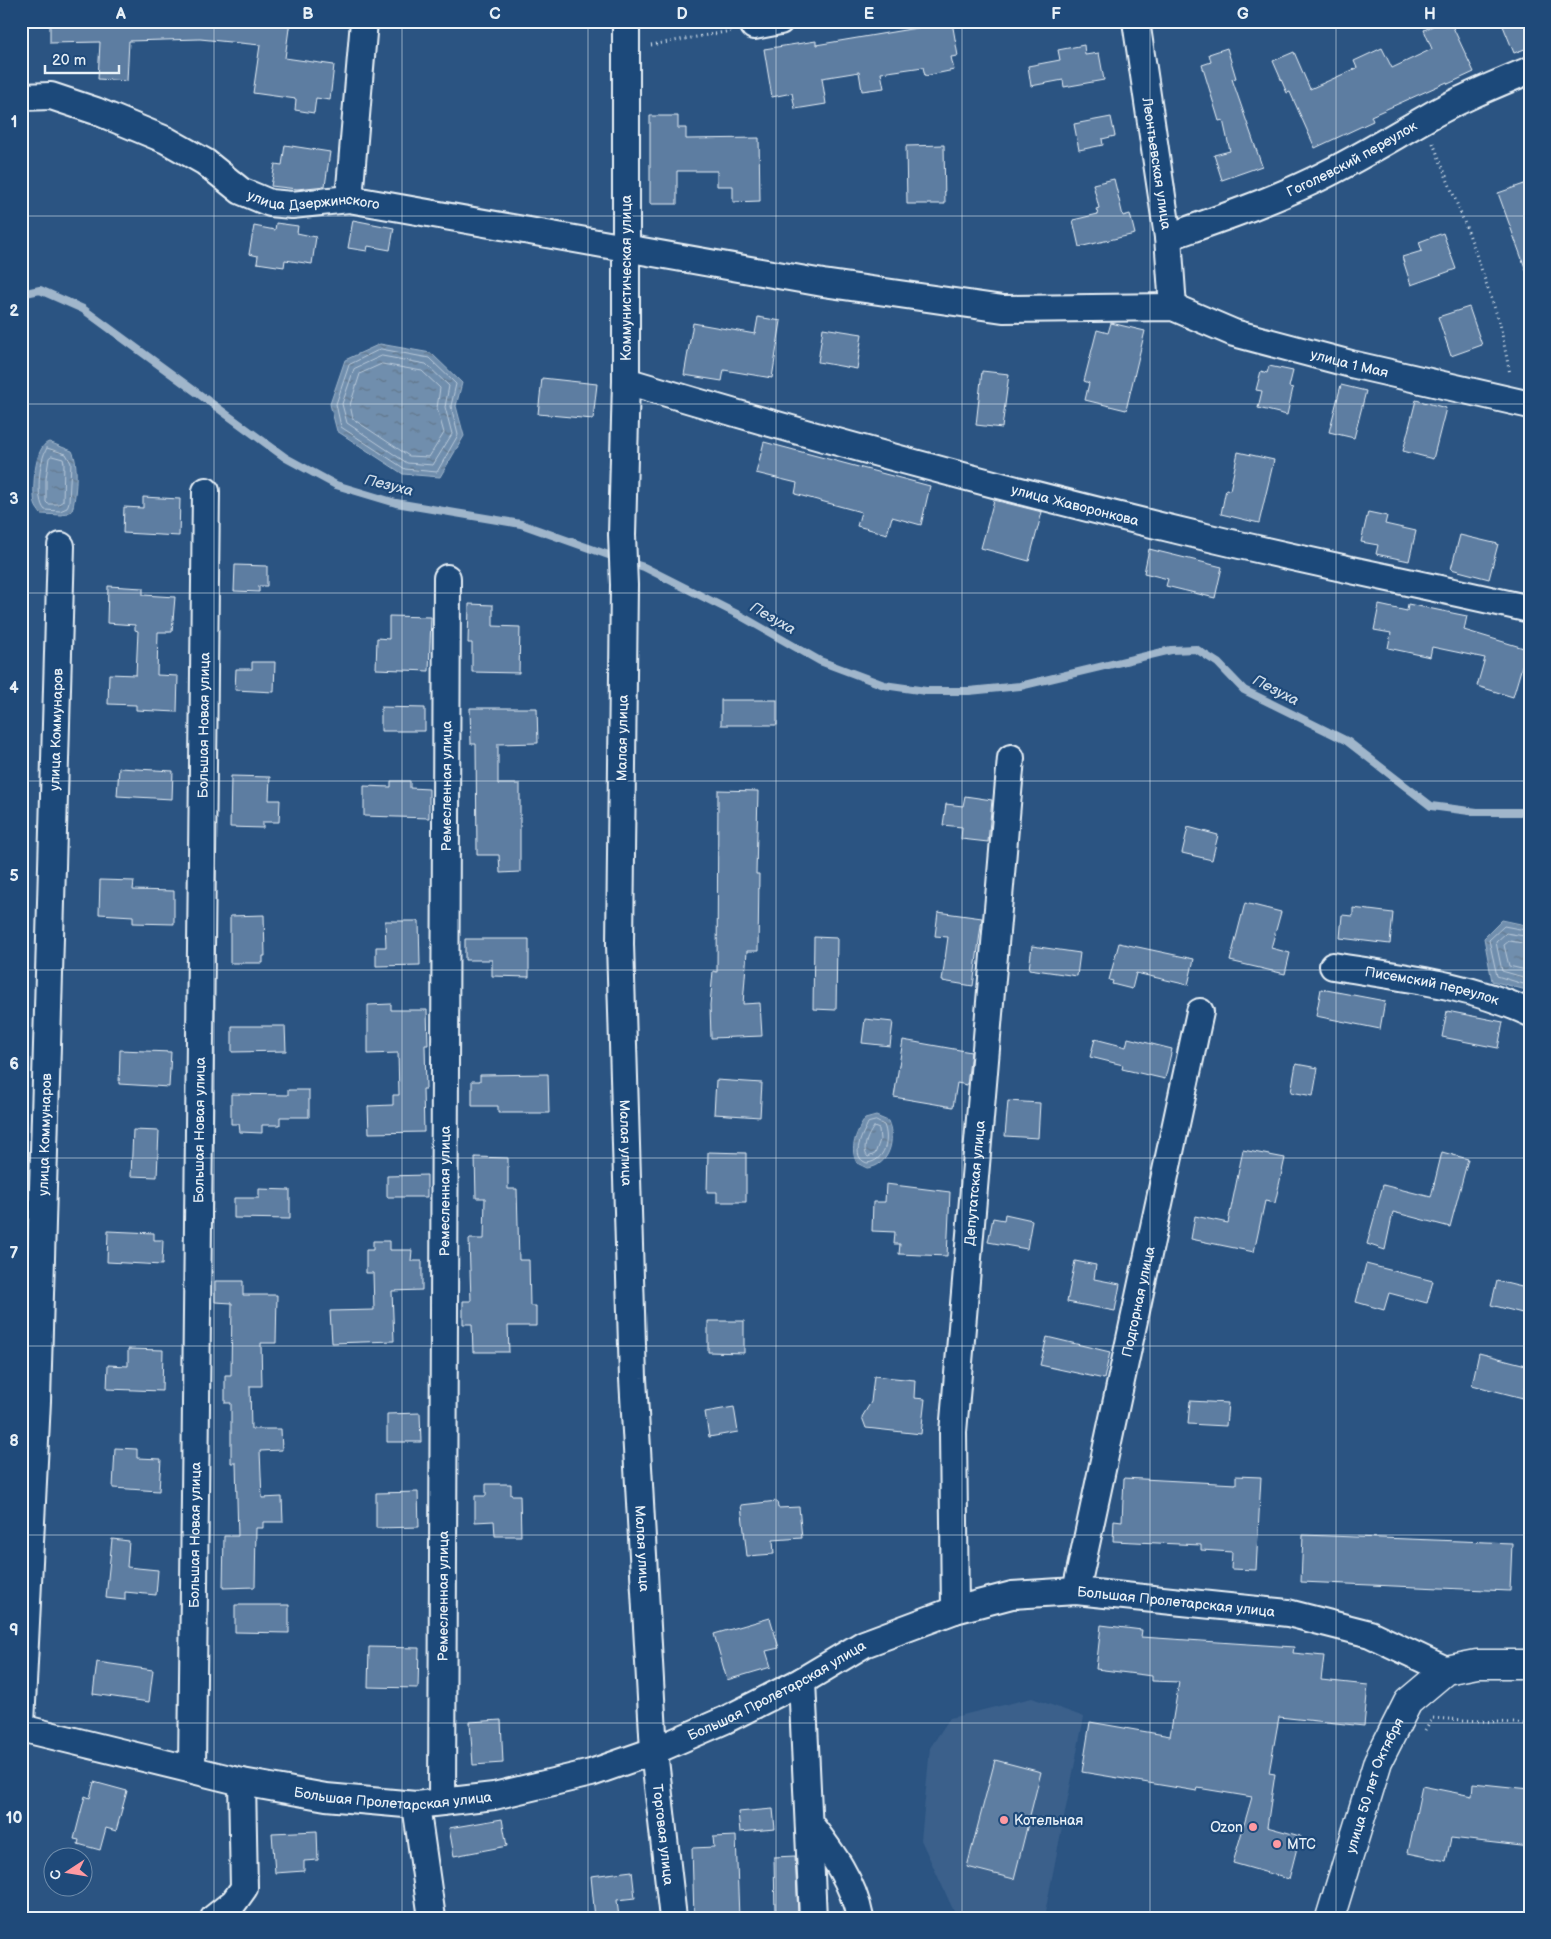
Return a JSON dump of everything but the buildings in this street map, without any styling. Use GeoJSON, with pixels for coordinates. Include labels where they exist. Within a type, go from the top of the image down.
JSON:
{"type":"FeatureCollection","features":[{"type":"Feature","properties":{"kind":"main road"},"geometry":{"type":"LineString","coordinates":[[1446,1670],[1477,1664],[1530,1664]]}},
{"type":"Feature","properties":{"kind":"main road","name":"улица 50 лет Октября"},"geometry":{"type":"LineString","coordinates":[[1330,1918],[1378,1761],[1408,1702],[1446,1670]]}},
{"type":"Feature","properties":{"kind":"street"},"geometry":{"type":"LineString","coordinates":[[349,199],[364,21]]}},
{"type":"Feature","properties":{"kind":"street","name":"Коммунистическая улица"},"geometry":{"type":"LineString","coordinates":[[622,535],[626,381],[626,21]]}},
{"type":"Feature","properties":{"kind":"street"},"geometry":{"type":"LineString","coordinates":[[754,26],[780,21]]}},
{"type":"Feature","properties":{"kind":"street","name":"Леонтьевская улица"},"geometry":{"type":"LineString","coordinates":[[1136,21],[1168,237],[1173,307]]}},
{"type":"Feature","properties":{"kind":"street","name":"Гоголевский переулок"},"geometry":{"type":"LineString","coordinates":[[1168,237],[1264,202],[1310,182],[1372,150],[1424,119],[1474,94],[1530,70]]}},
{"type":"Feature","properties":{"kind":"street","name":"улица Дзержинского"},"geometry":{"type":"LineString","coordinates":[[21,97],[50,96],[96,111],[166,140],[205,162],[241,191],[270,202],[292,205],[349,199],[823,283],[1003,309],[1173,307]]}},
{"type":"Feature","properties":{"kind":"street","name":"улица 1 Мая"},"geometry":{"type":"LineString","coordinates":[[1173,307],[1234,333],[1351,364],[1523,403]]}},
{"type":"Feature","properties":{"kind":"street","name":"улица Жаворонкова"},"geometry":{"type":"LineString","coordinates":[[626,381],[755,420],[1006,488],[1213,539],[1530,609]]}},
{"type":"Feature","properties":{"kind":"street","name":"Большая Новая улица"},"geometry":{"type":"LineString","coordinates":[[192,1769],[206,491]]}},
{"type":"Feature","properties":{"kind":"street","name":"Малая улица"},"geometry":{"type":"LineString","coordinates":[[622,535],[624,585],[620,944],[633,1378],[654,1751]]}},
{"type":"Feature","properties":{"kind":"street","name":"улица Коммунаров"},"geometry":{"type":"LineString","coordinates":[[21,1723],[37,1401],[61,546]]}},
{"type":"Feature","properties":{"kind":"street","name":"Ремесленная улица"},"geometry":{"type":"LineString","coordinates":[[442,1802],[447,578]]}},
{"type":"Feature","properties":{"kind":"street","name":"Депутатская улица"},"geometry":{"type":"LineString","coordinates":[[955,1610],[953,1432],[1011,758]]}},
{"type":"Feature","properties":{"kind":"street","name":"Писемский переулок"},"geometry":{"type":"LineString","coordinates":[[1333,966],[1476,992],[1530,1013]]}},
{"type":"Feature","properties":{"kind":"street","name":"Подгорная улица"},"geometry":{"type":"LineString","coordinates":[[1076,1591],[1200,1012]]}},
{"type":"Feature","properties":{"kind":"street","name":"Большая Пролетарская улица"},"geometry":{"type":"LineString","coordinates":[[21,1728],[242,1782],[326,1797],[416,1805],[494,1796],[591,1773],[654,1751],[725,1720],[802,1681],[864,1644],[955,1610],[1012,1595],[1076,1591],[1288,1613],[1370,1634],[1446,1670]]}},
{"type":"Feature","properties":{"kind":"street"},"geometry":{"type":"LineString","coordinates":[[802,1681],[813,1918]]}},
{"type":"Feature","properties":{"kind":"street","name":"Торговая улица"},"geometry":{"type":"LineString","coordinates":[[654,1751],[673,1918]]}},
{"type":"Feature","properties":{"kind":"street"},"geometry":{"type":"LineString","coordinates":[[242,1782],[244,1888],[247,1918]]}},
{"type":"Feature","properties":{"kind":"street"},"geometry":{"type":"LineString","coordinates":[[416,1805],[432,1918]]}},
{"type":"Feature","properties":{"kind":"street"},"geometry":{"type":"LineString","coordinates":[[809,1823],[838,1861],[857,1903],[860,1918]]}},
{"type":"Feature","properties":{"kind":"street"},"geometry":{"type":"LineString","coordinates":[[214,1918],[234,1902],[244,1888]]}},
{"type":"Feature","properties":{"kind":"path"},"geometry":{"type":"LineString","coordinates":[[627,50],[754,26]]}},
{"type":"Feature","properties":{"kind":"path"},"geometry":{"type":"LineString","coordinates":[[1424,119],[1472,242],[1500,324],[1523,403]]}},
{"type":"Feature","properties":{"kind":"path"},"geometry":{"type":"LineString","coordinates":[[1423,1734],[1432,1718],[1530,1724]]}},
{"type":"Feature","properties":{"kind":"shaded area"},"geometry":{"type":"Polygon","coordinates":[[[1032,1698],[1084,1717],[1044,1918],[957,1918],[921,1840],[930,1748],[950,1718],[1032,1698]]]}},
{"type":"Feature","properties":{"kind":"water"},"geometry":{"type":"Polygon","coordinates":[[[380,344],[431,353],[462,383],[456,406],[464,436],[440,477],[403,474],[337,431],[330,404],[345,360],[380,344]]]}},
{"type":"Feature","properties":{"kind":"water"},"geometry":{"type":"Polygon","coordinates":[[[49,442],[72,451],[76,463],[76,489],[72,511],[62,515],[41,514],[35,504],[34,480],[37,460],[44,445],[49,442]]]}},
{"type":"Feature","properties":{"kind":"water"},"geometry":{"type":"Polygon","coordinates":[[[1502,920],[1530,926],[1530,991],[1492,981],[1484,938],[1502,920]]]}},
{"type":"Feature","properties":{"kind":"water"},"geometry":{"type":"Polygon","coordinates":[[[876,1116],[888,1121],[891,1143],[886,1157],[875,1166],[867,1168],[857,1163],[854,1146],[859,1129],[865,1119],[876,1116]]]}},
{"type":"Feature","properties":{"kind":"waterway","name":"Пезуха"},"geometry":{"type":"LineString","coordinates":[[21,294],[40,290],[83,309],[286,458],[336,485],[396,503],[521,524],[617,558]]}},
{"type":"Feature","properties":{"kind":"waterway","name":"Пезуха"},"geometry":{"type":"LineString","coordinates":[[628,562],[644,567],[741,616],[820,661],[884,685],[926,691],[969,691],[1020,686],[1171,650],[1196,649],[1218,663],[1244,690],[1347,741],[1431,806],[1477,812],[1530,812]]}},
{"type":"Feature","properties":{"kind":"place","name":"Котельная"},"geometry":{"type":"Point","coordinates":[1004,1820]}},
{"type":"Feature","properties":{"kind":"place","name":"Ozon"},"geometry":{"type":"Point","coordinates":[1253,1827]}},
{"type":"Feature","properties":{"kind":"place","name":"МТС"},"geometry":{"type":"Point","coordinates":[1277,1844]}}]}
